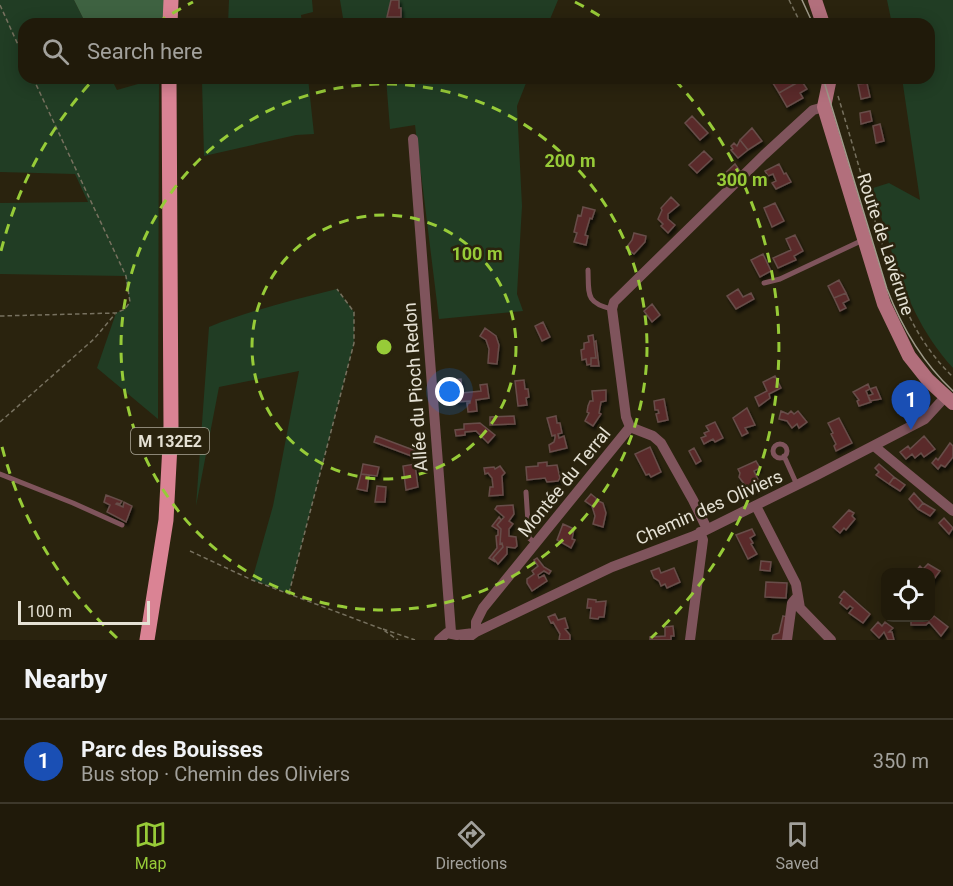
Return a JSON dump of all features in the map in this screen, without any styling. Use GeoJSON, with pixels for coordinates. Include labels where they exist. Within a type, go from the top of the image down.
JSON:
{"type":"FeatureCollection","features":[{"type":"Feature","properties":{"kind":"main road"},"geometry":{"type":"LineString","coordinates":[[170,18],[171,0]]}},
{"type":"Feature","properties":{"kind":"main road"},"geometry":{"type":"LineString","coordinates":[[815,0],[821,18]]}},
{"type":"Feature","properties":{"kind":"main road","name":"M 132E2"},"geometry":{"type":"LineString","coordinates":[[147,640],[166,520],[171,426],[169,84]]}},
{"type":"Feature","properties":{"kind":"main road","name":"Route de Lavérune"},"geometry":{"type":"LineString","coordinates":[[829,84],[824,107],[884,304],[903,347],[914,364],[949,400]]}},
{"type":"Feature","properties":{"kind":"street"},"geometry":{"type":"LineString","coordinates":[[612,309],[617,300],[764,155],[813,110],[824,107]]}},
{"type":"Feature","properties":{"kind":"street","name":"Allée du Pioch Redon"},"geometry":{"type":"LineString","coordinates":[[413,139],[459,637]]}},
{"type":"Feature","properties":{"kind":"street","name":"Montée du Terral"},"geometry":{"type":"LineString","coordinates":[[476,632],[476,622],[483,608],[630,427],[626,417],[612,309]]}},
{"type":"Feature","properties":{"kind":"street","name":"Chemin des Oliviers"},"geometry":{"type":"LineString","coordinates":[[439,640],[444,634],[459,637],[476,632],[612,567],[704,531],[925,419],[949,400]]}},
{"type":"Feature","properties":{"kind":"street"},"geometry":{"type":"LineString","coordinates":[[630,427],[653,436],[661,443],[693,500],[704,531],[690,640]]}},
{"type":"Feature","properties":{"kind":"street"},"geometry":{"type":"LineString","coordinates":[[874,446],[953,511]]}},
{"type":"Feature","properties":{"kind":"street"},"geometry":{"type":"LineString","coordinates":[[756,506],[796,584],[800,608],[831,640]]}},
{"type":"Feature","properties":{"kind":"street"},"geometry":{"type":"LineString","coordinates":[[788,640],[792,603],[798,596]]}},
{"type":"Feature","properties":{"kind":"lane"},"geometry":{"type":"LineString","coordinates":[[764,283],[780,279],[864,239]]}},
{"type":"Feature","properties":{"kind":"lane"},"geometry":{"type":"LineString","coordinates":[[588,270],[591,300],[597,306],[612,309]]}},
{"type":"Feature","properties":{"kind":"lane"},"geometry":{"type":"LineString","coordinates":[[784,456],[797,485]]}},
{"type":"Feature","properties":{"kind":"lane"},"geometry":{"type":"LineString","coordinates":[[0,474],[122,525]]}},
{"type":"Feature","properties":{"kind":"lane"},"geometry":{"type":"LineString","coordinates":[[526,492],[529,538],[535,543]]}},
{"type":"Feature","properties":{"kind":"path"},"geometry":{"type":"LineString","coordinates":[[789,0],[798,18]]}},
{"type":"Feature","properties":{"kind":"path"},"geometry":{"type":"LineString","coordinates":[[0,6],[18,45]]}},
{"type":"Feature","properties":{"kind":"path"},"geometry":{"type":"LineString","coordinates":[[0,316],[116,313],[125,309],[130,302],[126,276],[36,84]]}},
{"type":"Feature","properties":{"kind":"path"},"geometry":{"type":"LineString","coordinates":[[838,96],[902,302],[920,337],[953,377]]}},
{"type":"Feature","properties":{"kind":"path"},"geometry":{"type":"LineString","coordinates":[[289,593],[354,343],[354,312],[337,289]]}},
{"type":"Feature","properties":{"kind":"path"},"geometry":{"type":"LineString","coordinates":[[0,422],[94,339],[116,313]]}},
{"type":"Feature","properties":{"kind":"path"},"geometry":{"type":"LineString","coordinates":[[190,551],[252,579],[415,640]]}},
{"type":"Feature","properties":{"kind":"path"},"geometry":{"type":"LineString","coordinates":[[382,629],[398,640]]}},
{"type":"Feature","properties":{"kind":"green space"},"geometry":{"type":"Polygon","coordinates":[[[0,0],[74,0],[83,18],[18,18],[18,84],[114,84],[117,90],[138,84],[159,84],[158,419],[97,368],[116,313],[125,309],[130,302],[125,276],[0,274],[0,203],[88,202],[75,174],[0,172],[0,0]]]}},
{"type":"Feature","properties":{"kind":"green space"},"geometry":{"type":"Polygon","coordinates":[[[74,0],[173,0],[172,18],[83,18],[74,0]]]}},
{"type":"Feature","properties":{"kind":"green space"},"geometry":{"type":"Polygon","coordinates":[[[229,0],[312,0],[313,12],[301,15],[301,18],[228,18],[229,0]]]}},
{"type":"Feature","properties":{"kind":"green space"},"geometry":{"type":"Polygon","coordinates":[[[340,0],[558,0],[550,18],[343,18],[340,0]]]}},
{"type":"Feature","properties":{"kind":"green space"},"geometry":{"type":"Polygon","coordinates":[[[887,0],[953,0],[953,368],[923,327],[912,305],[894,260],[873,188],[889,183],[920,200],[903,84],[935,84],[935,18],[891,18],[887,0]]]}},
{"type":"Feature","properties":{"kind":"green space"},"geometry":{"type":"Polygon","coordinates":[[[202,84],[309,84],[314,134],[296,135],[204,156],[202,84]]]}},
{"type":"Feature","properties":{"kind":"green space"},"geometry":{"type":"Polygon","coordinates":[[[386,84],[526,84],[517,106],[522,206],[517,294],[523,311],[439,319],[415,125],[390,129],[386,84]]]}},
{"type":"Feature","properties":{"kind":"green space"},"geometry":{"type":"Polygon","coordinates":[[[337,289],[354,312],[354,343],[289,593],[252,580],[273,506],[299,371],[219,387],[196,506],[209,327],[257,310],[337,289]]]}},
{"type":"Feature","properties":{"kind":"building"},"geometry":{"type":"Polygon","coordinates":[[[391,0],[399,0],[401,17],[387,17],[391,0]]]}},
{"type":"Feature","properties":{"kind":"building"},"geometry":{"type":"Polygon","coordinates":[[[773,84],[795,84],[779,93],[773,84]]]}},
{"type":"Feature","properties":{"kind":"building"},"geometry":{"type":"Polygon","coordinates":[[[794,84],[804,84],[807,89],[800,93],[803,98],[787,107],[779,93],[794,84]]]}},
{"type":"Feature","properties":{"kind":"building"},"geometry":{"type":"Polygon","coordinates":[[[858,84],[867,84],[870,97],[861,99],[858,84]]]}},
{"type":"Feature","properties":{"kind":"building"},"geometry":{"type":"Polygon","coordinates":[[[870,111],[872,121],[861,124],[860,113],[870,111]]]}},
{"type":"Feature","properties":{"kind":"building"},"geometry":{"type":"Polygon","coordinates":[[[692,116],[708,133],[700,140],[685,123],[692,116]]]}},
{"type":"Feature","properties":{"kind":"building"},"geometry":{"type":"Polygon","coordinates":[[[880,124],[884,141],[876,143],[873,126],[880,124]]]}},
{"type":"Feature","properties":{"kind":"building"},"geometry":{"type":"Polygon","coordinates":[[[752,128],[762,141],[748,150],[740,140],[752,128]]]}},
{"type":"Feature","properties":{"kind":"building"},"geometry":{"type":"Polygon","coordinates":[[[740,140],[748,150],[738,158],[731,150],[733,149],[731,146],[734,143],[737,146],[740,140]]]}},
{"type":"Feature","properties":{"kind":"building"},"geometry":{"type":"Polygon","coordinates":[[[704,151],[712,159],[697,173],[689,165],[704,151]]]}},
{"type":"Feature","properties":{"kind":"building"},"geometry":{"type":"Polygon","coordinates":[[[735,164],[740,171],[725,183],[720,178],[735,164]]]}},
{"type":"Feature","properties":{"kind":"building"},"geometry":{"type":"Polygon","coordinates":[[[779,164],[791,182],[776,189],[772,183],[776,181],[773,174],[768,176],[765,171],[779,164]]]}},
{"type":"Feature","properties":{"kind":"building"},"geometry":{"type":"Polygon","coordinates":[[[671,197],[679,205],[668,214],[668,219],[675,225],[668,233],[658,219],[661,208],[671,197]]]}},
{"type":"Feature","properties":{"kind":"building"},"geometry":{"type":"Polygon","coordinates":[[[775,203],[784,221],[772,227],[764,208],[775,203]]]}},
{"type":"Feature","properties":{"kind":"building"},"geometry":{"type":"Polygon","coordinates":[[[583,207],[595,210],[585,235],[588,236],[586,245],[574,242],[578,215],[581,216],[583,207]]]}},
{"type":"Feature","properties":{"kind":"building"},"geometry":{"type":"Polygon","coordinates":[[[634,233],[646,236],[645,242],[634,254],[626,248],[634,233]]]}},
{"type":"Feature","properties":{"kind":"building"},"geometry":{"type":"Polygon","coordinates":[[[795,235],[803,251],[794,256],[796,260],[778,268],[773,258],[791,250],[786,239],[795,235]]]}},
{"type":"Feature","properties":{"kind":"building"},"geometry":{"type":"Polygon","coordinates":[[[763,254],[771,271],[760,277],[751,260],[763,254]]]}},
{"type":"Feature","properties":{"kind":"building"},"geometry":{"type":"Polygon","coordinates":[[[839,280],[846,293],[834,298],[828,286],[839,280]]]}},
{"type":"Feature","properties":{"kind":"building"},"geometry":{"type":"Polygon","coordinates":[[[738,289],[743,297],[751,293],[754,299],[736,309],[727,296],[738,289]]]}},
{"type":"Feature","properties":{"kind":"building"},"geometry":{"type":"Polygon","coordinates":[[[846,293],[849,300],[843,303],[846,308],[840,311],[834,298],[846,293]]]}},
{"type":"Feature","properties":{"kind":"building"},"geometry":{"type":"Polygon","coordinates":[[[652,304],[660,315],[652,322],[644,311],[652,304]]]}},
{"type":"Feature","properties":{"kind":"building"},"geometry":{"type":"Polygon","coordinates":[[[543,322],[550,337],[542,341],[535,326],[543,322]]]}},
{"type":"Feature","properties":{"kind":"building"},"geometry":{"type":"Polygon","coordinates":[[[485,328],[496,336],[499,345],[497,364],[488,363],[489,349],[486,340],[480,336],[485,328]]]}},
{"type":"Feature","properties":{"kind":"building"},"geometry":{"type":"Polygon","coordinates":[[[593,335],[596,358],[591,358],[591,364],[587,365],[586,359],[582,360],[581,350],[584,349],[584,343],[589,342],[588,336],[593,335]]]}},
{"type":"Feature","properties":{"kind":"building"},"geometry":{"type":"Polygon","coordinates":[[[596,341],[599,366],[591,366],[591,358],[596,358],[594,342],[596,341]]]}},
{"type":"Feature","properties":{"kind":"building"},"geometry":{"type":"Polygon","coordinates":[[[775,376],[781,388],[769,394],[770,398],[759,406],[755,397],[767,391],[763,382],[775,376]]]}},
{"type":"Feature","properties":{"kind":"building"},"geometry":{"type":"Polygon","coordinates":[[[461,379],[462,393],[481,391],[480,385],[487,384],[489,398],[476,400],[477,411],[468,412],[467,403],[470,401],[456,402],[456,398],[452,399],[451,390],[455,390],[453,380],[461,379]]]}},
{"type":"Feature","properties":{"kind":"building"},"geometry":{"type":"Polygon","coordinates":[[[524,380],[529,397],[526,398],[527,405],[518,406],[515,381],[524,380]]]}},
{"type":"Feature","properties":{"kind":"building"},"geometry":{"type":"Polygon","coordinates":[[[868,384],[870,389],[866,391],[871,402],[859,406],[857,401],[859,400],[853,392],[868,384]]]}},
{"type":"Feature","properties":{"kind":"building"},"geometry":{"type":"Polygon","coordinates":[[[876,387],[881,399],[870,401],[868,396],[873,394],[870,389],[876,387]]]}},
{"type":"Feature","properties":{"kind":"building"},"geometry":{"type":"Polygon","coordinates":[[[606,390],[606,401],[601,402],[599,413],[601,414],[593,426],[585,421],[589,413],[587,412],[590,401],[593,401],[592,391],[606,390]]]}},
{"type":"Feature","properties":{"kind":"building"},"geometry":{"type":"Polygon","coordinates":[[[664,399],[668,420],[658,422],[656,414],[659,413],[655,410],[654,401],[664,399]]]}},
{"type":"Feature","properties":{"kind":"building"},"geometry":{"type":"Polygon","coordinates":[[[747,408],[755,425],[745,428],[748,433],[742,436],[733,418],[747,408]]]}},
{"type":"Feature","properties":{"kind":"building"},"geometry":{"type":"Polygon","coordinates":[[[781,411],[788,414],[791,411],[794,414],[798,411],[807,422],[799,428],[797,424],[792,428],[787,421],[779,419],[781,411]]]}},
{"type":"Feature","properties":{"kind":"building"},"geometry":{"type":"Polygon","coordinates":[[[514,416],[515,424],[490,425],[490,417],[514,416]]]}},
{"type":"Feature","properties":{"kind":"building"},"geometry":{"type":"Polygon","coordinates":[[[556,416],[562,433],[558,434],[559,438],[564,436],[567,448],[550,452],[549,445],[554,442],[555,435],[552,436],[547,418],[556,416]]]}},
{"type":"Feature","properties":{"kind":"building"},"geometry":{"type":"Polygon","coordinates":[[[839,418],[852,443],[836,451],[834,446],[836,444],[831,434],[833,433],[828,423],[839,418]]]}},
{"type":"Feature","properties":{"kind":"building"},"geometry":{"type":"Polygon","coordinates":[[[715,422],[723,438],[715,442],[713,439],[704,444],[701,438],[709,431],[706,426],[715,422]]]}},
{"type":"Feature","properties":{"kind":"building"},"geometry":{"type":"Polygon","coordinates":[[[480,423],[495,435],[488,443],[476,431],[456,436],[455,430],[464,429],[464,424],[480,423]]]}},
{"type":"Feature","properties":{"kind":"building"},"geometry":{"type":"Polygon","coordinates":[[[376,436],[416,451],[414,457],[374,442],[376,436]]]}},
{"type":"Feature","properties":{"kind":"building"},"geometry":{"type":"Polygon","coordinates":[[[924,436],[935,449],[924,457],[921,453],[915,458],[912,454],[906,459],[900,452],[908,446],[910,449],[924,436]]]}},
{"type":"Feature","properties":{"kind":"building"},"geometry":{"type":"Polygon","coordinates":[[[950,443],[953,446],[953,457],[945,467],[941,465],[938,469],[932,463],[936,458],[938,460],[950,443]]]}},
{"type":"Feature","properties":{"kind":"building"},"geometry":{"type":"Polygon","coordinates":[[[650,447],[661,472],[651,477],[649,474],[646,475],[635,454],[650,447]]]}},
{"type":"Feature","properties":{"kind":"building"},"geometry":{"type":"Polygon","coordinates":[[[694,448],[701,461],[696,464],[689,451],[694,448]]]}},
{"type":"Feature","properties":{"kind":"building"},"geometry":{"type":"Polygon","coordinates":[[[756,461],[760,468],[754,471],[761,486],[750,492],[739,477],[738,469],[756,461]]]}},
{"type":"Feature","properties":{"kind":"building"},"geometry":{"type":"Polygon","coordinates":[[[547,462],[547,466],[557,465],[560,478],[558,481],[547,482],[545,478],[527,480],[526,467],[538,466],[538,463],[547,462]]]}},
{"type":"Feature","properties":{"kind":"building"},"geometry":{"type":"Polygon","coordinates":[[[363,464],[379,467],[377,476],[361,474],[363,464]]]}},
{"type":"Feature","properties":{"kind":"building"},"geometry":{"type":"Polygon","coordinates":[[[415,464],[418,487],[406,490],[403,466],[415,464]]]}},
{"type":"Feature","properties":{"kind":"building"},"geometry":{"type":"Polygon","coordinates":[[[879,464],[894,477],[889,484],[876,475],[879,472],[875,468],[879,464]]]}},
{"type":"Feature","properties":{"kind":"building"},"geometry":{"type":"Polygon","coordinates":[[[500,466],[505,473],[502,476],[503,495],[489,496],[490,487],[493,487],[492,478],[488,473],[485,474],[484,468],[494,467],[495,469],[500,466]]]}},
{"type":"Feature","properties":{"kind":"building"},"geometry":{"type":"Polygon","coordinates":[[[361,474],[369,475],[367,491],[357,489],[361,474]]]}},
{"type":"Feature","properties":{"kind":"building"},"geometry":{"type":"Polygon","coordinates":[[[894,477],[905,485],[900,491],[889,484],[894,477]]]}},
{"type":"Feature","properties":{"kind":"building"},"geometry":{"type":"Polygon","coordinates":[[[377,486],[386,487],[385,502],[375,502],[377,486]]]}},
{"type":"Feature","properties":{"kind":"building"},"geometry":{"type":"Polygon","coordinates":[[[914,493],[923,503],[918,509],[909,499],[914,493]]]}},
{"type":"Feature","properties":{"kind":"building"},"geometry":{"type":"Polygon","coordinates":[[[591,494],[603,503],[606,513],[603,527],[593,524],[595,516],[592,506],[585,501],[591,494]]]}},
{"type":"Feature","properties":{"kind":"building"},"geometry":{"type":"Polygon","coordinates":[[[106,495],[122,501],[116,504],[123,507],[124,502],[132,506],[126,522],[107,512],[110,505],[104,502],[106,495]]]}},
{"type":"Feature","properties":{"kind":"building"},"geometry":{"type":"Polygon","coordinates":[[[923,503],[935,510],[930,516],[918,509],[923,503]]]}},
{"type":"Feature","properties":{"kind":"building"},"geometry":{"type":"Polygon","coordinates":[[[513,505],[514,514],[509,521],[513,524],[509,529],[509,536],[516,537],[517,546],[507,547],[507,554],[498,564],[493,558],[503,547],[502,543],[500,544],[501,529],[497,525],[504,517],[495,509],[497,506],[513,505]]]}},
{"type":"Feature","properties":{"kind":"building"},"geometry":{"type":"Polygon","coordinates":[[[849,510],[854,513],[852,516],[855,519],[846,530],[844,528],[840,533],[833,527],[849,510]]]}},
{"type":"Feature","properties":{"kind":"building"},"geometry":{"type":"Polygon","coordinates":[[[499,517],[501,520],[497,525],[501,529],[500,544],[502,543],[503,547],[493,558],[494,561],[489,558],[497,548],[498,530],[492,526],[499,517]]]}},
{"type":"Feature","properties":{"kind":"building"},"geometry":{"type":"Polygon","coordinates":[[[944,518],[953,528],[949,534],[939,523],[944,518]]]}},
{"type":"Feature","properties":{"kind":"building"},"geometry":{"type":"Polygon","coordinates":[[[563,524],[574,529],[572,539],[575,540],[571,548],[557,540],[563,524]]]}},
{"type":"Feature","properties":{"kind":"building"},"geometry":{"type":"Polygon","coordinates":[[[752,529],[755,535],[750,538],[753,543],[751,544],[757,554],[748,559],[736,535],[752,529]]]}},
{"type":"Feature","properties":{"kind":"building"},"geometry":{"type":"Polygon","coordinates":[[[537,558],[544,567],[551,571],[549,574],[544,571],[538,575],[539,578],[544,575],[547,581],[532,591],[527,579],[534,574],[532,571],[538,566],[534,560],[537,558]]]}},
{"type":"Feature","properties":{"kind":"building"},"geometry":{"type":"Polygon","coordinates":[[[761,561],[771,562],[770,571],[760,570],[761,561]]]}},
{"type":"Feature","properties":{"kind":"building"},"geometry":{"type":"Polygon","coordinates":[[[659,568],[661,573],[674,568],[680,582],[667,588],[665,584],[661,586],[651,571],[659,568]]]}},
{"type":"Feature","properties":{"kind":"building"},"geometry":{"type":"Polygon","coordinates":[[[935,568],[940,571],[935,578],[935,568]]]}},
{"type":"Feature","properties":{"kind":"building"},"geometry":{"type":"Polygon","coordinates":[[[766,582],[787,583],[786,598],[765,597],[766,582]]]}},
{"type":"Feature","properties":{"kind":"building"},"geometry":{"type":"Polygon","coordinates":[[[844,591],[870,614],[863,623],[849,613],[853,608],[850,606],[847,609],[840,603],[842,599],[839,597],[844,591]]]}},
{"type":"Feature","properties":{"kind":"building"},"geometry":{"type":"Polygon","coordinates":[[[588,599],[596,600],[596,602],[606,601],[604,617],[590,618],[591,608],[587,608],[588,599]]]}},
{"type":"Feature","properties":{"kind":"building"},"geometry":{"type":"Polygon","coordinates":[[[555,614],[558,620],[565,618],[568,628],[565,629],[570,635],[570,640],[559,640],[560,634],[548,617],[555,614]]]}},
{"type":"Feature","properties":{"kind":"building"},"geometry":{"type":"Polygon","coordinates":[[[783,616],[788,617],[786,640],[772,640],[773,635],[779,633],[783,616]]]}},
{"type":"Feature","properties":{"kind":"building"},"geometry":{"type":"Polygon","coordinates":[[[935,617],[948,627],[941,636],[929,622],[935,622],[935,617]]]}},
{"type":"Feature","properties":{"kind":"building"},"geometry":{"type":"Polygon","coordinates":[[[878,622],[882,626],[885,622],[893,628],[889,632],[892,632],[894,640],[888,640],[884,632],[879,638],[871,630],[878,622]]]}},
{"type":"Feature","properties":{"kind":"building"},"geometry":{"type":"Polygon","coordinates":[[[911,622],[929,622],[926,625],[911,625],[911,622]]]}},
{"type":"Feature","properties":{"kind":"building"},"geometry":{"type":"Polygon","coordinates":[[[673,626],[674,636],[671,636],[671,640],[650,640],[650,637],[665,636],[665,627],[673,626]]]}},
{"type":"Feature","properties":{"kind":"tram line"},"geometry":{"type":"LineString","coordinates":[[802,0],[810,18]]}},
{"type":"Feature","properties":{"kind":"tram line"},"geometry":{"type":"LineString","coordinates":[[825,84],[887,289],[906,331],[922,356],[953,391]]}},
{"type":"Feature","properties":{"kind":"place","name":"Parc des Bouisses"},"geometry":{"type":"Point","coordinates":[911,430]}}]}
